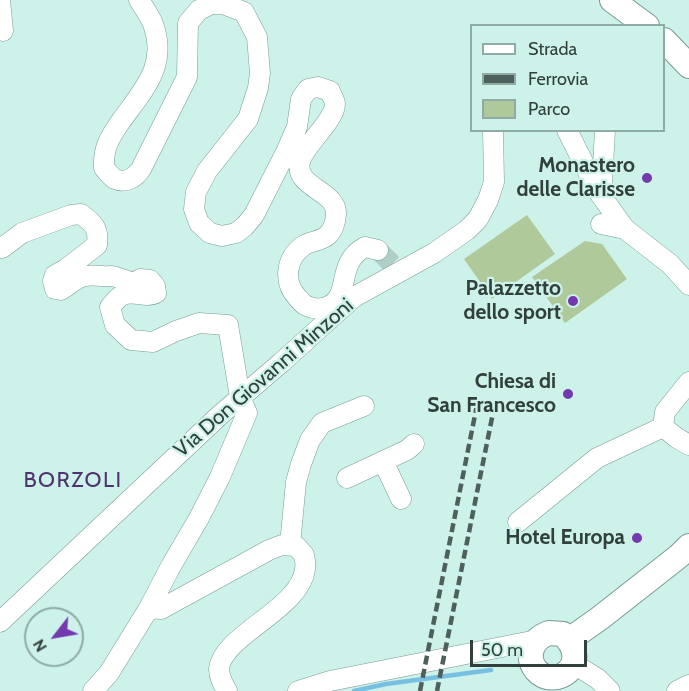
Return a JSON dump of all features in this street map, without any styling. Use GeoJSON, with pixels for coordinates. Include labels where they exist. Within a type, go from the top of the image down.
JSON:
{"type":"FeatureCollection","features":[{"type":"Feature","properties":{"kind":"main road"},"geometry":{"type":"LineString","coordinates":[[612,0],[643,24]]}},
{"type":"Feature","properties":{"kind":"main road"},"geometry":{"type":"LineString","coordinates":[[665,42],[689,66]]}},
{"type":"Feature","properties":{"kind":"main road"},"geometry":{"type":"LineString","coordinates":[[569,639],[600,618],[689,546]]}},
{"type":"Feature","properties":{"kind":"main road"},"geometry":{"type":"LineString","coordinates":[[558,633],[569,639],[575,651],[550,679],[534,668],[531,653],[537,640],[544,635],[558,633]]}},
{"type":"Feature","properties":{"kind":"street"},"geometry":{"type":"LineString","coordinates":[[0,0],[3,31]]}},
{"type":"Feature","properties":{"kind":"street"},"geometry":{"type":"LineString","coordinates":[[139,0],[153,23],[159,50],[156,68],[110,137],[103,155],[104,168],[115,179],[126,180],[136,177],[187,77],[188,23],[199,10],[211,4],[223,4],[244,12],[257,37],[260,73],[258,88],[248,118],[207,171],[195,192],[194,209],[199,223],[210,233],[222,236],[236,233],[245,226],[254,215],[286,152],[297,127],[301,99],[308,89],[318,87],[330,91],[335,103],[333,112],[324,127],[299,162],[300,173],[326,195],[337,213],[333,229],[327,237],[304,244],[296,252],[289,265],[287,279],[291,291],[304,305],[316,309],[330,306],[339,297],[350,260],[365,247],[378,250]]}},
{"type":"Feature","properties":{"kind":"street","name":"Via Don Giovanni Minzoni"},"geometry":{"type":"LineString","coordinates":[[0,622],[219,415],[354,297],[397,268],[434,253],[467,230],[478,219],[494,182],[493,132]]}},
{"type":"Feature","properties":{"kind":"street"},"geometry":{"type":"LineString","coordinates":[[568,132],[597,190],[625,229],[670,264],[689,285]]}},
{"type":"Feature","properties":{"kind":"street"},"geometry":{"type":"LineString","coordinates":[[597,190],[602,184],[605,132]]}},
{"type":"Feature","properties":{"kind":"street"},"geometry":{"type":"LineString","coordinates":[[2,248],[22,233],[71,215],[81,214],[96,228],[97,245],[55,275],[53,281],[56,289],[61,290],[79,277],[90,275],[114,276],[125,282],[135,283],[140,279],[150,280],[155,286],[156,293],[149,296],[135,293],[121,295],[110,307],[115,325],[131,340],[153,342],[199,323],[228,325],[240,397],[248,413],[220,477],[149,608],[109,673],[93,691]]}},
{"type":"Feature","properties":{"kind":"street"},"geometry":{"type":"LineString","coordinates":[[601,224],[625,229]]}},
{"type":"Feature","properties":{"kind":"street"},"geometry":{"type":"LineString","coordinates":[[663,427],[665,412],[689,382]]}},
{"type":"Feature","properties":{"kind":"street"},"geometry":{"type":"LineString","coordinates":[[291,545],[296,482],[310,440],[322,423],[364,406]]}},
{"type":"Feature","properties":{"kind":"street"},"geometry":{"type":"LineString","coordinates":[[663,427],[689,445]]}},
{"type":"Feature","properties":{"kind":"street"},"geometry":{"type":"LineString","coordinates":[[518,522],[597,458],[663,427]]}},
{"type":"Feature","properties":{"kind":"street"},"geometry":{"type":"LineString","coordinates":[[347,478],[407,450],[414,444]]}},
{"type":"Feature","properties":{"kind":"street"},"geometry":{"type":"LineString","coordinates":[[383,461],[401,499]]}},
{"type":"Feature","properties":{"kind":"street"},"geometry":{"type":"LineString","coordinates":[[149,608],[161,609],[269,550],[282,545],[296,546],[304,555],[305,571],[298,587],[287,601],[228,650],[219,669],[220,679],[227,691]]}},
{"type":"Feature","properties":{"kind":"street"},"geometry":{"type":"LineString","coordinates":[[298,691],[330,681],[537,640]]}},
{"type":"Feature","properties":{"kind":"street"},"geometry":{"type":"LineString","coordinates":[[550,679],[598,679],[610,691]]}},
{"type":"Feature","properties":{"kind":"street"},"geometry":{"type":"LineString","coordinates":[[676,691],[689,685]]}},
{"type":"Feature","properties":{"kind":"green space"},"geometry":{"type":"Polygon","coordinates":[[[527,215],[555,254],[492,299],[464,259],[527,215]]]}},
{"type":"Feature","properties":{"kind":"green space","name":"Palazzetto dello sport"},"geometry":{"type":"Polygon","coordinates":[[[585,241],[602,244],[627,279],[565,323],[532,277],[585,241]]]}},
{"type":"Feature","properties":{"kind":"waterway"},"geometry":{"type":"LineString","coordinates":[[354,691],[386,684],[491,670]]}},
{"type":"Feature","properties":{"kind":"tunnel"},"geometry":{"type":"LineString","coordinates":[[378,250],[393,265]]}},
{"type":"Feature","properties":{"kind":"railway"},"geometry":{"type":"LineString","coordinates":[[420,691],[477,405]]}},
{"type":"Feature","properties":{"kind":"railway"},"geometry":{"type":"LineString","coordinates":[[437,691],[494,408]]}},
{"type":"Feature","properties":{"kind":"place","name":"Monastero delle Clarisse"},"geometry":{"type":"Point","coordinates":[647,178]}},
{"type":"Feature","properties":{"kind":"place","name":"Palazzetto dello sport"},"geometry":{"type":"Point","coordinates":[573,301]}},
{"type":"Feature","properties":{"kind":"place","name":"Chiesa di San Francesco"},"geometry":{"type":"Point","coordinates":[568,394]}},
{"type":"Feature","properties":{"kind":"place","name":"Hotel Europa"},"geometry":{"type":"Point","coordinates":[637,538]}},
{"type":"Feature","properties":{"kind":"district","name":"BORZOLI"},"geometry":{"type":"Point","coordinates":[73,481]}}]}
